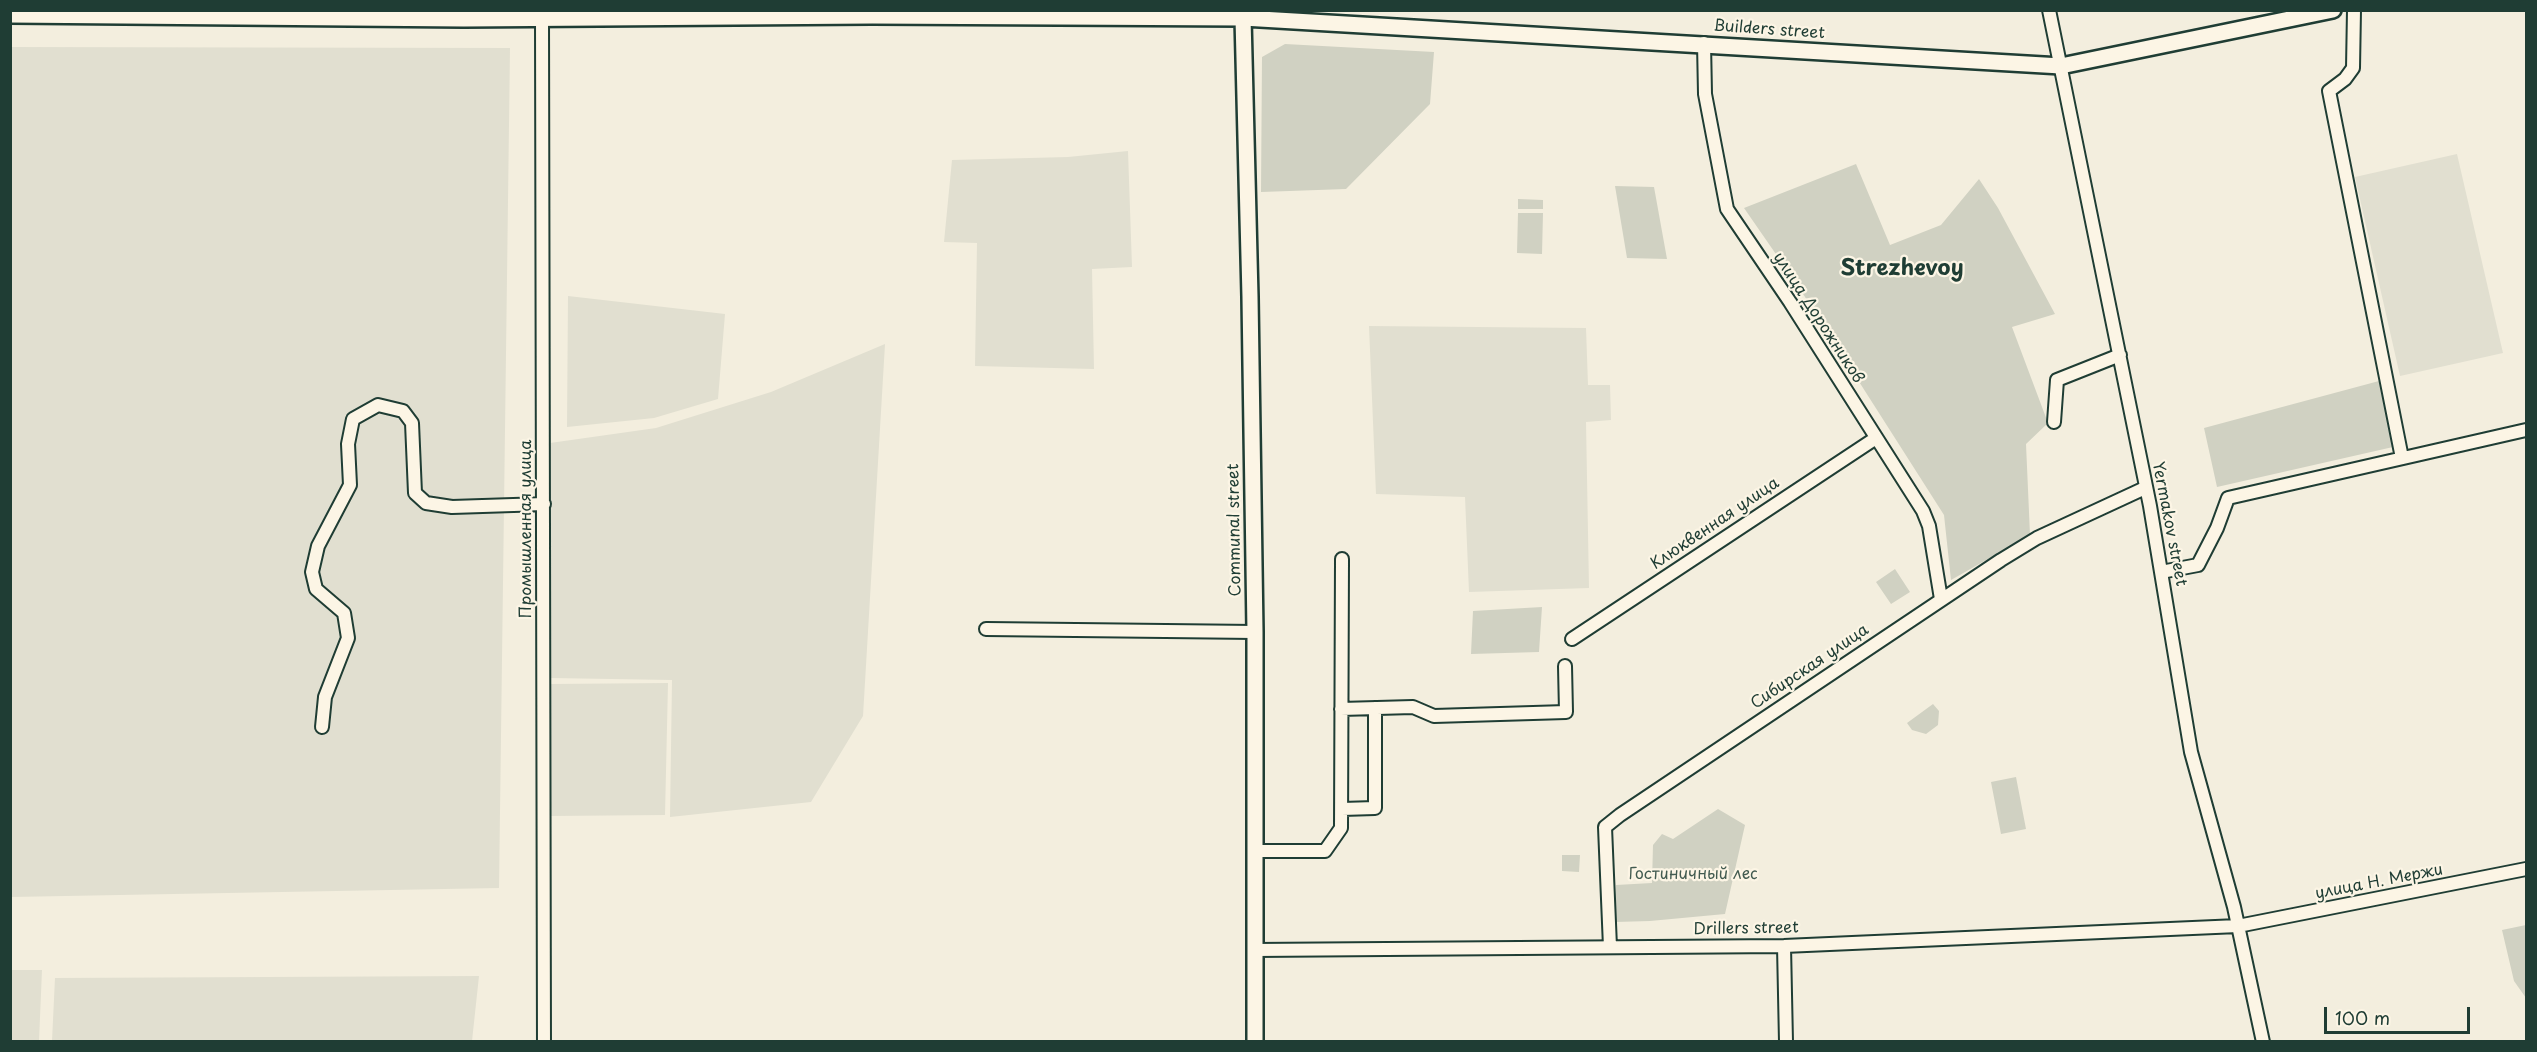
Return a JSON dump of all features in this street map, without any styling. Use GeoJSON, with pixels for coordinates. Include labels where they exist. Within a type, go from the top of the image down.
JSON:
{"type":"FeatureCollection","features":[{"type":"Feature","properties":{"kind":"main road","name":"Builders street"},"geometry":{"type":"LineString","coordinates":[[10,15],[542,17],[1243,14],[2061,66],[2333,10]]}},
{"type":"Feature","properties":{"kind":"main road","name":"Communal street"},"geometry":{"type":"LineString","coordinates":[[1243,14],[1251,309],[1255,632],[1255,1041]]}},
{"type":"Feature","properties":{"kind":"street","name":"Yermakov street"},"geometry":{"type":"LineString","coordinates":[[2049,10],[2120,355],[2161,572],[2191,752],[2238,926],[2263,1041]]}},
{"type":"Feature","properties":{"kind":"street"},"geometry":{"type":"LineString","coordinates":[[2354,10],[2353,68],[2345,79],[2329,91],[2402,458]]}},
{"type":"Feature","properties":{"kind":"street","name":"Промышленная улица"},"geometry":{"type":"LineString","coordinates":[[542,17],[544,1041]]}},
{"type":"Feature","properties":{"kind":"street","name":"улица Дорожников"},"geometry":{"type":"LineString","coordinates":[[1704,44],[1705,94],[1727,209],[1790,302],[1923,511],[1929,526],[1941,599]]}},
{"type":"Feature","properties":{"kind":"street"},"geometry":{"type":"LineString","coordinates":[[2054,422],[2057,380],[2120,355]]}},
{"type":"Feature","properties":{"kind":"street"},"geometry":{"type":"LineString","coordinates":[[322,727],[325,697],[348,638],[348,628],[344,613],[316,589],[312,572],[318,546],[350,485],[348,444],[353,419],[378,405],[403,411],[412,423],[415,493],[426,503],[452,507],[544,504]]}},
{"type":"Feature","properties":{"kind":"street"},"geometry":{"type":"LineString","coordinates":[[2161,572],[2198,565],[2217,528],[2228,498],[2526,430]]}},
{"type":"Feature","properties":{"kind":"street","name":"Клюквенная улица"},"geometry":{"type":"LineString","coordinates":[[1572,639],[1876,438]]}},
{"type":"Feature","properties":{"kind":"street","name":"Сибирская улица"},"geometry":{"type":"LineString","coordinates":[[1610,947],[1605,827],[1941,599],[2037,538],[2145,488]]}},
{"type":"Feature","properties":{"kind":"street"},"geometry":{"type":"LineString","coordinates":[[1254,852],[1325,851],[1341,828],[1342,559]]}},
{"type":"Feature","properties":{"kind":"street"},"geometry":{"type":"LineString","coordinates":[[986,629],[1255,632]]}},
{"type":"Feature","properties":{"kind":"street"},"geometry":{"type":"LineString","coordinates":[[1341,709],[1413,707],[1434,716],[1566,712],[1565,666]]}},
{"type":"Feature","properties":{"kind":"street"},"geometry":{"type":"LineString","coordinates":[[1342,809],[1375,808],[1375,708]]}},
{"type":"Feature","properties":{"kind":"street","name":"улица Н. Мержи"},"geometry":{"type":"LineString","coordinates":[[2238,926],[2526,869]]}},
{"type":"Feature","properties":{"kind":"street","name":"Drillers street"},"geometry":{"type":"LineString","coordinates":[[1254,950],[1784,946],[2238,926]]}},
{"type":"Feature","properties":{"kind":"street"},"geometry":{"type":"LineString","coordinates":[[1784,946],[1786,1041]]}},
{"type":"Feature","properties":{"kind":"shaded area"},"geometry":{"type":"Polygon","coordinates":[[[10,47],[510,48],[499,888],[11,897],[10,47]]]}},
{"type":"Feature","properties":{"kind":"shaded area"},"geometry":{"type":"Polygon","coordinates":[[[1128,151],[1132,267],[1092,269],[1094,369],[975,366],[977,243],[944,242],[952,160],[1068,157],[1128,151]]]}},
{"type":"Feature","properties":{"kind":"shaded area"},"geometry":{"type":"Polygon","coordinates":[[[2457,154],[2503,353],[2400,376],[2355,177],[2457,154]]]}},
{"type":"Feature","properties":{"kind":"shaded area"},"geometry":{"type":"Polygon","coordinates":[[[568,296],[725,314],[718,399],[654,418],[567,427],[568,296]]]}},
{"type":"Feature","properties":{"kind":"shaded area"},"geometry":{"type":"Polygon","coordinates":[[[1369,326],[1586,328],[1588,385],[1610,385],[1611,420],[1586,422],[1589,588],[1469,592],[1465,497],[1376,494],[1369,326]]]}},
{"type":"Feature","properties":{"kind":"shaded area"},"geometry":{"type":"Polygon","coordinates":[[[885,344],[863,716],[811,802],[670,817],[672,680],[551,678],[550,443],[656,428],[771,392],[885,344]]]}},
{"type":"Feature","properties":{"kind":"shaded area"},"geometry":{"type":"Polygon","coordinates":[[[668,683],[665,815],[550,816],[551,684],[668,683]]]}},
{"type":"Feature","properties":{"kind":"shaded area"},"geometry":{"type":"Polygon","coordinates":[[[11,970],[42,970],[39,1041],[11,1041],[11,970]]]}},
{"type":"Feature","properties":{"kind":"shaded area"},"geometry":{"type":"Polygon","coordinates":[[[479,976],[472,1041],[52,1041],[55,978],[479,976]]]}},
{"type":"Feature","properties":{"kind":"green space"},"geometry":{"type":"Polygon","coordinates":[[[1285,44],[1434,52],[1430,104],[1346,189],[1261,192],[1262,57],[1285,44]]]}},
{"type":"Feature","properties":{"kind":"green space"},"geometry":{"type":"Polygon","coordinates":[[[1856,164],[1890,245],[1941,225],[1979,179],[1998,208],[2055,314],[2012,327],[2048,423],[2026,444],[2030,535],[1951,580],[1944,515],[1798,286],[1744,208],[1856,164]]]}},
{"type":"Feature","properties":{"kind":"green space"},"geometry":{"type":"Polygon","coordinates":[[[1615,186],[1654,187],[1667,259],[1627,258],[1615,186]]]}},
{"type":"Feature","properties":{"kind":"green space"},"geometry":{"type":"Polygon","coordinates":[[[1518,199],[1543,200],[1543,209],[1518,209],[1518,199]]]}},
{"type":"Feature","properties":{"kind":"green space"},"geometry":{"type":"Polygon","coordinates":[[[1518,213],[1543,213],[1542,254],[1517,253],[1518,213]]]}},
{"type":"Feature","properties":{"kind":"green space"},"geometry":{"type":"Polygon","coordinates":[[[2379,381],[2393,447],[2217,487],[2204,428],[2379,381]]]}},
{"type":"Feature","properties":{"kind":"green space"},"geometry":{"type":"Polygon","coordinates":[[[1895,569],[1910,592],[1891,604],[1876,582],[1895,569]]]}},
{"type":"Feature","properties":{"kind":"green space"},"geometry":{"type":"Polygon","coordinates":[[[1542,607],[1539,652],[1471,654],[1473,611],[1542,607]]]}},
{"type":"Feature","properties":{"kind":"green space"},"geometry":{"type":"Polygon","coordinates":[[[1933,704],[1939,711],[1938,725],[1926,734],[1912,730],[1907,723],[1933,704]]]}},
{"type":"Feature","properties":{"kind":"green space"},"geometry":{"type":"Polygon","coordinates":[[[2016,777],[2026,829],[2001,834],[1991,782],[2016,777]]]}},
{"type":"Feature","properties":{"kind":"green space","name":"Гостиничный лес"},"geometry":{"type":"Polygon","coordinates":[[[1718,809],[1745,825],[1725,914],[1615,922],[1616,885],[1652,883],[1653,845],[1662,834],[1673,839],[1718,809]]]}},
{"type":"Feature","properties":{"kind":"green space"},"geometry":{"type":"Polygon","coordinates":[[[1562,855],[1580,855],[1579,872],[1562,871],[1562,855]]]}},
{"type":"Feature","properties":{"kind":"green space"},"geometry":{"type":"Polygon","coordinates":[[[2526,925],[2526,998],[2514,981],[2502,930],[2526,925]]]}},
{"type":"Feature","properties":{"kind":"district","name":"Strezhevoy"},"geometry":{"type":"Point","coordinates":[1902,269]}}]}
